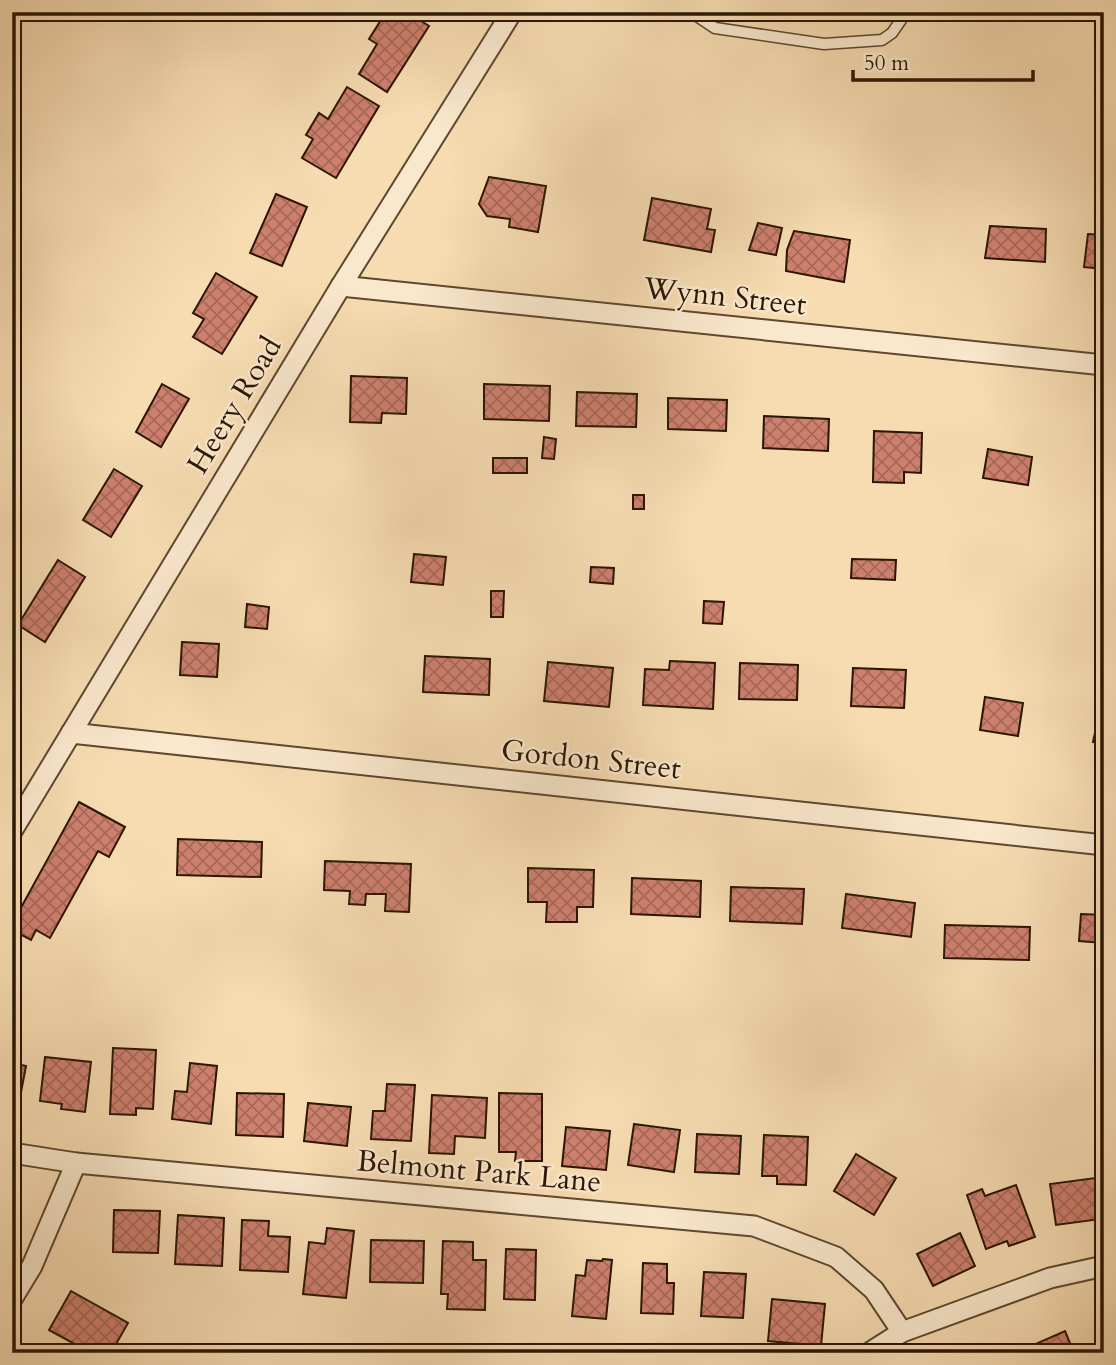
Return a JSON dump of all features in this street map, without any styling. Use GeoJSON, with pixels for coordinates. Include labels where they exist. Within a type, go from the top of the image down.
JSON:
{"type":"FeatureCollection","features":[{"type":"Feature","properties":{"kind":"street","name":"Heery Road"},"geometry":{"type":"LineString","coordinates":[[12,831],[341,286],[512,12]]}},
{"type":"Feature","properties":{"kind":"street","name":"Wynn Street"},"geometry":{"type":"LineString","coordinates":[[341,286],[1104,365]]}},
{"type":"Feature","properties":{"kind":"street","name":"Gordon Street"},"geometry":{"type":"LineString","coordinates":[[71,733],[1104,845]]}},
{"type":"Feature","properties":{"kind":"street","name":"Belmont Park Lane"},"geometry":{"type":"LineString","coordinates":[[12,1153],[76,1163],[754,1226],[836,1257],[874,1290],[902,1332]]}},
{"type":"Feature","properties":{"kind":"street"},"geometry":{"type":"LineString","coordinates":[[12,1298],[32,1266],[76,1163]]}},
{"type":"Feature","properties":{"kind":"street"},"geometry":{"type":"LineString","coordinates":[[869,1353],[902,1332],[1050,1278],[1104,1266]]}},
{"type":"Feature","properties":{"kind":"lane"},"geometry":{"type":"LineString","coordinates":[[691,12],[715,28],[824,44],[882,40],[892,33],[901,20],[902,12]]}},
{"type":"Feature","properties":{"kind":"building"},"geometry":{"type":"Polygon","coordinates":[[[386,12],[407,12],[429,26],[387,92],[359,74],[377,44],[369,39],[386,12]]]}},
{"type":"Feature","properties":{"kind":"building"},"geometry":{"type":"Polygon","coordinates":[[[800,12],[890,12],[889,18],[800,12]]]}},
{"type":"Feature","properties":{"kind":"building"},"geometry":{"type":"Polygon","coordinates":[[[347,87],[379,106],[336,178],[302,158],[313,139],[306,135],[319,113],[328,119],[347,87]]]}},
{"type":"Feature","properties":{"kind":"building"},"geometry":{"type":"Polygon","coordinates":[[[489,177],[546,186],[538,232],[509,227],[510,219],[487,216],[479,204],[489,177]]]}},
{"type":"Feature","properties":{"kind":"building"},"geometry":{"type":"Polygon","coordinates":[[[276,194],[307,207],[282,266],[250,253],[276,194]]]}},
{"type":"Feature","properties":{"kind":"building"},"geometry":{"type":"Polygon","coordinates":[[[652,198],[711,209],[707,229],[715,230],[711,252],[644,240],[652,198]]]}},
{"type":"Feature","properties":{"kind":"building"},"geometry":{"type":"Polygon","coordinates":[[[758,223],[782,228],[776,255],[749,250],[758,223]]]}},
{"type":"Feature","properties":{"kind":"building"},"geometry":{"type":"Polygon","coordinates":[[[990,226],[1046,229],[1045,262],[985,258],[990,226]]]}},
{"type":"Feature","properties":{"kind":"building"},"geometry":{"type":"Polygon","coordinates":[[[794,231],[850,240],[844,282],[786,271],[787,250],[794,231]]]}},
{"type":"Feature","properties":{"kind":"building"},"geometry":{"type":"Polygon","coordinates":[[[1088,234],[1104,235],[1104,269],[1084,267],[1088,234]]]}},
{"type":"Feature","properties":{"kind":"building"},"geometry":{"type":"Polygon","coordinates":[[[216,273],[257,297],[222,354],[193,337],[204,319],[193,313],[216,273]]]}},
{"type":"Feature","properties":{"kind":"building"},"geometry":{"type":"Polygon","coordinates":[[[351,376],[407,378],[406,414],[382,413],[381,423],[350,422],[351,376]]]}},
{"type":"Feature","properties":{"kind":"building"},"geometry":{"type":"Polygon","coordinates":[[[162,384],[189,399],[161,447],[136,432],[162,384]]]}},
{"type":"Feature","properties":{"kind":"building"},"geometry":{"type":"Polygon","coordinates":[[[484,384],[550,386],[549,421],[484,419],[484,384]]]}},
{"type":"Feature","properties":{"kind":"building"},"geometry":{"type":"Polygon","coordinates":[[[577,392],[637,394],[636,427],[576,426],[577,392]]]}},
{"type":"Feature","properties":{"kind":"building"},"geometry":{"type":"Polygon","coordinates":[[[668,398],[727,400],[726,431],[668,429],[668,398]]]}},
{"type":"Feature","properties":{"kind":"building"},"geometry":{"type":"Polygon","coordinates":[[[764,416],[829,419],[828,451],[763,448],[764,416]]]}},
{"type":"Feature","properties":{"kind":"building"},"geometry":{"type":"Polygon","coordinates":[[[874,431],[922,433],[921,473],[904,472],[904,483],[873,482],[874,431]]]}},
{"type":"Feature","properties":{"kind":"building"},"geometry":{"type":"Polygon","coordinates":[[[544,437],[556,439],[554,459],[542,458],[544,437]]]}},
{"type":"Feature","properties":{"kind":"building"},"geometry":{"type":"Polygon","coordinates":[[[988,449],[1032,457],[1028,485],[983,478],[988,449]]]}},
{"type":"Feature","properties":{"kind":"building"},"geometry":{"type":"Polygon","coordinates":[[[493,458],[527,458],[527,473],[493,473],[493,458]]]}},
{"type":"Feature","properties":{"kind":"building"},"geometry":{"type":"Polygon","coordinates":[[[114,469],[142,486],[111,537],[83,520],[114,469]]]}},
{"type":"Feature","properties":{"kind":"building"},"geometry":{"type":"Polygon","coordinates":[[[633,495],[644,495],[644,509],[633,509],[633,495]]]}},
{"type":"Feature","properties":{"kind":"building"},"geometry":{"type":"Polygon","coordinates":[[[414,554],[446,557],[443,585],[411,582],[414,554]]]}},
{"type":"Feature","properties":{"kind":"building"},"geometry":{"type":"Polygon","coordinates":[[[852,559],[896,560],[895,580],[851,578],[852,559]]]}},
{"type":"Feature","properties":{"kind":"building"},"geometry":{"type":"Polygon","coordinates":[[[58,560],[85,577],[45,642],[18,625],[58,560]]]}},
{"type":"Feature","properties":{"kind":"building"},"geometry":{"type":"Polygon","coordinates":[[[591,567],[614,568],[613,584],[590,582],[591,567]]]}},
{"type":"Feature","properties":{"kind":"building"},"geometry":{"type":"Polygon","coordinates":[[[491,591],[504,591],[503,617],[491,617],[491,591]]]}},
{"type":"Feature","properties":{"kind":"building"},"geometry":{"type":"Polygon","coordinates":[[[704,601],[724,602],[722,624],[703,623],[704,601]]]}},
{"type":"Feature","properties":{"kind":"building"},"geometry":{"type":"Polygon","coordinates":[[[247,604],[269,607],[267,629],[245,627],[247,604]]]}},
{"type":"Feature","properties":{"kind":"building"},"geometry":{"type":"Polygon","coordinates":[[[182,642],[219,644],[217,677],[180,675],[182,642]]]}},
{"type":"Feature","properties":{"kind":"building"},"geometry":{"type":"Polygon","coordinates":[[[425,656],[490,659],[489,695],[423,692],[425,656]]]}},
{"type":"Feature","properties":{"kind":"building"},"geometry":{"type":"Polygon","coordinates":[[[670,661],[715,663],[713,709],[643,705],[645,669],[669,670],[670,661]]]}},
{"type":"Feature","properties":{"kind":"building"},"geometry":{"type":"Polygon","coordinates":[[[548,662],[613,668],[609,707],[544,701],[548,662]]]}},
{"type":"Feature","properties":{"kind":"building"},"geometry":{"type":"Polygon","coordinates":[[[740,663],[798,665],[797,700],[739,699],[740,663]]]}},
{"type":"Feature","properties":{"kind":"building"},"geometry":{"type":"Polygon","coordinates":[[[853,668],[906,670],[904,708],[851,706],[853,668]]]}},
{"type":"Feature","properties":{"kind":"building"},"geometry":{"type":"Polygon","coordinates":[[[985,697],[1023,703],[1018,736],[980,730],[985,697]]]}},
{"type":"Feature","properties":{"kind":"building"},"geometry":{"type":"Polygon","coordinates":[[[1100,710],[1104,711],[1104,744],[1093,742],[1100,710]]]}},
{"type":"Feature","properties":{"kind":"building"},"geometry":{"type":"Polygon","coordinates":[[[79,802],[125,827],[109,857],[98,851],[50,938],[36,930],[31,940],[12,930],[12,924],[79,802]]]}},
{"type":"Feature","properties":{"kind":"building"},"geometry":{"type":"Polygon","coordinates":[[[178,839],[262,842],[261,877],[177,875],[178,839]]]}},
{"type":"Feature","properties":{"kind":"building"},"geometry":{"type":"Polygon","coordinates":[[[325,861],[411,864],[409,912],[385,911],[386,894],[366,894],[365,905],[349,904],[350,891],[324,890],[325,861]]]}},
{"type":"Feature","properties":{"kind":"building"},"geometry":{"type":"Polygon","coordinates":[[[528,868],[594,870],[593,907],[577,907],[577,922],[546,922],[547,902],[528,902],[528,868]]]}},
{"type":"Feature","properties":{"kind":"building"},"geometry":{"type":"Polygon","coordinates":[[[632,878],[701,881],[700,917],[631,914],[632,878]]]}},
{"type":"Feature","properties":{"kind":"building"},"geometry":{"type":"Polygon","coordinates":[[[731,887],[804,889],[802,924],[730,921],[731,887]]]}},
{"type":"Feature","properties":{"kind":"building"},"geometry":{"type":"Polygon","coordinates":[[[846,894],[915,903],[911,937],[842,928],[846,894]]]}},
{"type":"Feature","properties":{"kind":"building"},"geometry":{"type":"Polygon","coordinates":[[[1081,914],[1104,915],[1104,943],[1079,941],[1081,914]]]}},
{"type":"Feature","properties":{"kind":"building"},"geometry":{"type":"Polygon","coordinates":[[[945,925],[1030,927],[1029,960],[944,958],[945,925]]]}},
{"type":"Feature","properties":{"kind":"building"},"geometry":{"type":"Polygon","coordinates":[[[113,1048],[156,1050],[153,1109],[136,1108],[136,1115],[110,1114],[113,1048]]]}},
{"type":"Feature","properties":{"kind":"building"},"geometry":{"type":"Polygon","coordinates":[[[45,1057],[91,1062],[85,1112],[61,1109],[62,1104],[40,1101],[45,1057]]]}},
{"type":"Feature","properties":{"kind":"building"},"geometry":{"type":"Polygon","coordinates":[[[12,1063],[26,1066],[18,1108],[12,1106],[12,1063]]]}},
{"type":"Feature","properties":{"kind":"building"},"geometry":{"type":"Polygon","coordinates":[[[190,1063],[217,1066],[211,1124],[172,1119],[175,1091],[187,1092],[190,1063]]]}},
{"type":"Feature","properties":{"kind":"building"},"geometry":{"type":"Polygon","coordinates":[[[387,1084],[415,1085],[411,1141],[371,1139],[373,1111],[385,1111],[387,1084]]]}},
{"type":"Feature","properties":{"kind":"building"},"geometry":{"type":"Polygon","coordinates":[[[237,1093],[284,1094],[283,1137],[236,1135],[237,1093]]]}},
{"type":"Feature","properties":{"kind":"building"},"geometry":{"type":"Polygon","coordinates":[[[499,1093],[542,1094],[542,1161],[515,1161],[516,1152],[499,1152],[499,1093]]]}},
{"type":"Feature","properties":{"kind":"building"},"geometry":{"type":"Polygon","coordinates":[[[432,1095],[487,1098],[485,1138],[455,1136],[454,1154],[429,1153],[432,1095]]]}},
{"type":"Feature","properties":{"kind":"building"},"geometry":{"type":"Polygon","coordinates":[[[308,1103],[351,1107],[347,1146],[304,1141],[308,1103]]]}},
{"type":"Feature","properties":{"kind":"building"},"geometry":{"type":"Polygon","coordinates":[[[634,1124],[680,1130],[674,1172],[628,1165],[634,1124]]]}},
{"type":"Feature","properties":{"kind":"building"},"geometry":{"type":"Polygon","coordinates":[[[566,1127],[610,1131],[606,1170],[562,1166],[566,1127]]]}},
{"type":"Feature","properties":{"kind":"building"},"geometry":{"type":"Polygon","coordinates":[[[697,1134],[741,1136],[739,1174],[695,1172],[697,1134]]]}},
{"type":"Feature","properties":{"kind":"building"},"geometry":{"type":"Polygon","coordinates":[[[764,1135],[808,1137],[806,1185],[777,1184],[777,1176],[762,1176],[764,1135]]]}},
{"type":"Feature","properties":{"kind":"building"},"geometry":{"type":"Polygon","coordinates":[[[856,1154],[896,1178],[874,1215],[834,1191],[856,1154]]]}},
{"type":"Feature","properties":{"kind":"building"},"geometry":{"type":"Polygon","coordinates":[[[1095,1178],[1101,1219],[1056,1225],[1050,1184],[1095,1178]]]}},
{"type":"Feature","properties":{"kind":"building"},"geometry":{"type":"Polygon","coordinates":[[[1016,1185],[1035,1237],[1009,1246],[1007,1241],[986,1249],[967,1195],[982,1189],[985,1196],[1016,1185]]]}},
{"type":"Feature","properties":{"kind":"building"},"geometry":{"type":"Polygon","coordinates":[[[114,1210],[160,1211],[158,1253],[113,1252],[114,1210]]]}},
{"type":"Feature","properties":{"kind":"building"},"geometry":{"type":"Polygon","coordinates":[[[178,1215],[224,1218],[222,1266],[175,1264],[178,1215]]]}},
{"type":"Feature","properties":{"kind":"building"},"geometry":{"type":"Polygon","coordinates":[[[242,1220],[269,1221],[268,1236],[290,1237],[288,1272],[240,1270],[242,1220]]]}},
{"type":"Feature","properties":{"kind":"building"},"geometry":{"type":"Polygon","coordinates":[[[327,1228],[354,1231],[346,1298],[303,1294],[309,1242],[325,1244],[327,1228]]]}},
{"type":"Feature","properties":{"kind":"building"},"geometry":{"type":"Polygon","coordinates":[[[960,1233],[975,1266],[933,1286],[917,1254],[960,1233]]]}},
{"type":"Feature","properties":{"kind":"building"},"geometry":{"type":"Polygon","coordinates":[[[371,1240],[424,1241],[423,1283],[370,1282],[371,1240]]]}},
{"type":"Feature","properties":{"kind":"building"},"geometry":{"type":"Polygon","coordinates":[[[443,1241],[473,1242],[473,1260],[486,1260],[485,1310],[447,1309],[448,1294],[441,1294],[443,1241]]]}},
{"type":"Feature","properties":{"kind":"building"},"geometry":{"type":"Polygon","coordinates":[[[506,1249],[536,1250],[535,1300],[504,1299],[506,1249]]]}},
{"type":"Feature","properties":{"kind":"building"},"geometry":{"type":"Polygon","coordinates":[[[587,1260],[612,1260],[606,1319],[572,1316],[576,1275],[585,1276],[587,1260]]]}},
{"type":"Feature","properties":{"kind":"building"},"geometry":{"type":"Polygon","coordinates":[[[643,1263],[667,1264],[667,1283],[674,1283],[673,1314],[641,1313],[643,1263]]]}},
{"type":"Feature","properties":{"kind":"building"},"geometry":{"type":"Polygon","coordinates":[[[704,1272],[746,1274],[743,1318],[701,1316],[704,1272]]]}},
{"type":"Feature","properties":{"kind":"building"},"geometry":{"type":"Polygon","coordinates":[[[71,1291],[128,1323],[111,1353],[91,1353],[49,1330],[71,1291]]]}},
{"type":"Feature","properties":{"kind":"building"},"geometry":{"type":"Polygon","coordinates":[[[772,1299],[825,1304],[821,1346],[768,1341],[772,1299]]]}},
{"type":"Feature","properties":{"kind":"building"},"geometry":{"type":"Polygon","coordinates":[[[1104,1322],[1104,1353],[1099,1353],[1095,1323],[1104,1322]]]}},
{"type":"Feature","properties":{"kind":"building"},"geometry":{"type":"Polygon","coordinates":[[[1065,1331],[1074,1353],[1023,1353],[1022,1350],[1065,1331]]]}}]}
